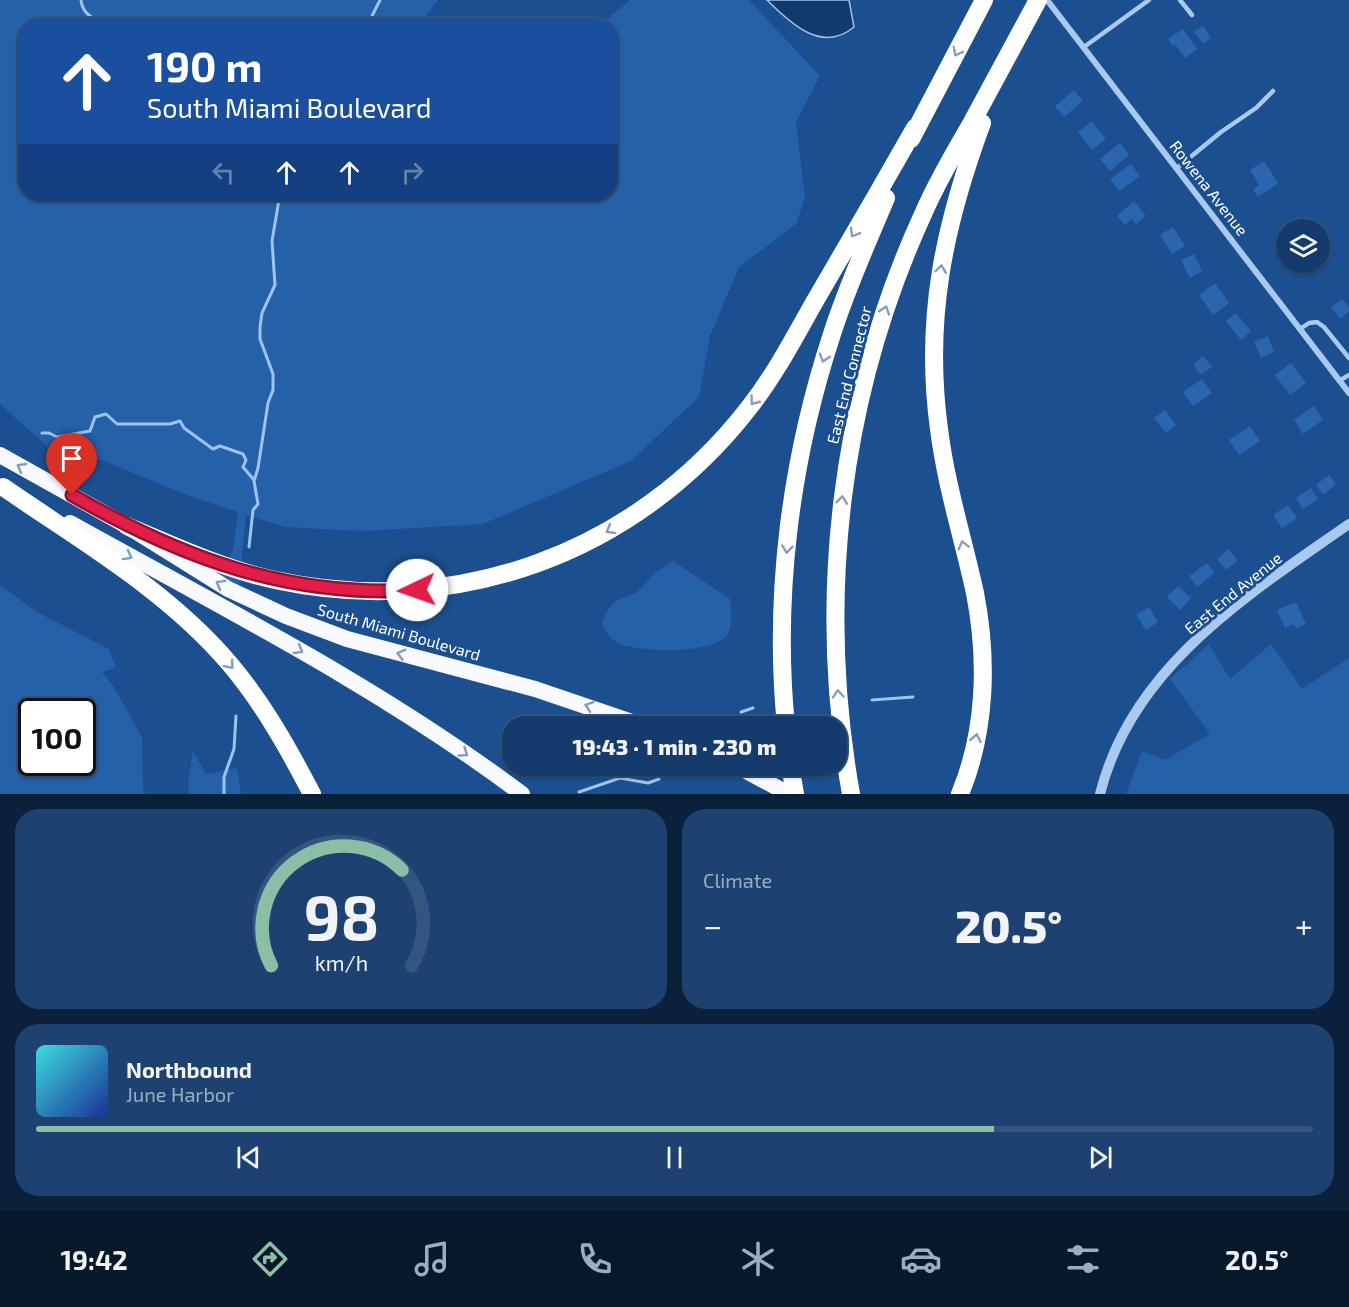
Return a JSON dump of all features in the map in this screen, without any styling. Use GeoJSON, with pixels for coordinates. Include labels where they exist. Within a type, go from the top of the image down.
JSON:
{"type":"FeatureCollection","features":[{"type":"Feature","properties":{"kind":"highway","name":"East End Connector"},"geometry":{"type":"LineString","coordinates":[[786,716],[783,664],[784,574],[796,476],[818,379],[836,322],[915,128],[984,0]]}},
{"type":"Feature","properties":{"kind":"highway","name":"East End Connector"},"geometry":{"type":"LineString","coordinates":[[850,794],[840,718],[834,625],[839,531],[852,438],[874,345],[905,255],[940,178],[1038,0]]}},
{"type":"Feature","properties":{"kind":"highway"},"geometry":{"type":"LineString","coordinates":[[960,794],[971,763],[980,715],[983,690],[982,642],[975,594],[941,443],[935,379],[935,322],[942,257],[952,210],[1002,67]]}},
{"type":"Feature","properties":{"kind":"highway"},"geometry":{"type":"LineString","coordinates":[[127,526],[203,558],[249,573],[304,585],[368,591],[417,590],[473,582],[536,564],[581,546],[624,522],[664,494],[701,462],[744,414],[786,354],[915,128]]}},
{"type":"Feature","properties":{"kind":"highway","name":"South Miami Boulevard"},"geometry":{"type":"LineString","coordinates":[[0,455],[127,526],[228,589],[256,603],[316,628],[378,648],[535,689],[615,716]]}},
{"type":"Feature","properties":{"kind":"highway"},"geometry":{"type":"LineString","coordinates":[[2,486],[158,595],[195,627],[228,662],[258,700],[312,794]]}},
{"type":"Feature","properties":{"kind":"highway"},"geometry":{"type":"LineString","coordinates":[[2,486],[343,676],[433,733],[522,794]]}},
{"type":"Feature","properties":{"kind":"highway"},"geometry":{"type":"LineString","coordinates":[[756,776],[783,790]]}},
{"type":"Feature","properties":{"kind":"highway"},"geometry":{"type":"LineString","coordinates":[[792,776],[795,794]]}},
{"type":"Feature","properties":{"kind":"street","name":"Rowena Avenue"},"geometry":{"type":"LineString","coordinates":[[1047,0],[1349,393]]}},
{"type":"Feature","properties":{"kind":"street","name":"East End Avenue"},"geometry":{"type":"LineString","coordinates":[[1100,794],[1116,746],[1132,715],[1157,682],[1207,630],[1250,594],[1349,524]]}},
{"type":"Feature","properties":{"kind":"lane"},"geometry":{"type":"LineString","coordinates":[[1084,47],[1149,0]]}},
{"type":"Feature","properties":{"kind":"lane"},"geometry":{"type":"LineString","coordinates":[[1180,0],[1192,15]]}},
{"type":"Feature","properties":{"kind":"lane"},"geometry":{"type":"LineString","coordinates":[[1177,168],[1221,132],[1256,108],[1274,91]]}},
{"type":"Feature","properties":{"kind":"lane"},"geometry":{"type":"LineString","coordinates":[[1300,329],[1309,323],[1317,322],[1324,327],[1349,358]]}},
{"type":"Feature","properties":{"kind":"lane"},"geometry":{"type":"LineString","coordinates":[[1339,381],[1349,375]]}},
{"type":"Feature","properties":{"kind":"shaded area"},"geometry":{"type":"Polygon","coordinates":[[[0,0],[438,0],[424,18],[18,18],[18,201],[618,201],[618,18],[608,18],[630,0],[749,0],[820,76],[796,122],[805,198],[796,224],[739,267],[710,336],[699,397],[631,461],[483,524],[362,531],[285,527],[246,515],[239,586],[218,575],[233,550],[238,512],[189,496],[102,460],[47,446],[0,404],[0,0]]]}},
{"type":"Feature","properties":{"kind":"shaded area"},"geometry":{"type":"Polygon","coordinates":[[[767,0],[849,0],[854,27],[842,35],[818,36],[796,26],[767,0]]]}},
{"type":"Feature","properties":{"kind":"shaded area"},"geometry":{"type":"Polygon","coordinates":[[[673,561],[730,599],[731,623],[727,635],[707,646],[676,650],[630,647],[614,640],[602,624],[605,614],[615,601],[636,593],[656,572],[673,561]]]}},
{"type":"Feature","properties":{"kind":"shaded area"},"geometry":{"type":"Polygon","coordinates":[[[0,585],[37,612],[109,649],[116,668],[102,672],[113,686],[142,737],[145,794],[0,794],[0,585]]]}},
{"type":"Feature","properties":{"kind":"shaded area"},"geometry":{"type":"Polygon","coordinates":[[[1209,644],[1230,679],[1271,644],[1302,689],[1349,658],[1349,794],[1126,794],[1142,751],[1165,760],[1210,734],[1170,679],[1209,644]]]}},
{"type":"Feature","properties":{"kind":"shaded area"},"geometry":{"type":"Polygon","coordinates":[[[193,751],[206,774],[237,768],[241,794],[189,794],[188,784],[193,751]]]}},
{"type":"Feature","properties":{"kind":"building"},"geometry":{"type":"Polygon","coordinates":[[[1203,26],[1211,38],[1203,44],[1194,32],[1203,26]]]}},
{"type":"Feature","properties":{"kind":"building"},"geometry":{"type":"Polygon","coordinates":[[[1183,29],[1197,49],[1185,58],[1175,44],[1173,46],[1168,39],[1183,29]]]}},
{"type":"Feature","properties":{"kind":"building"},"geometry":{"type":"Polygon","coordinates":[[[1074,90],[1083,101],[1064,117],[1055,106],[1074,90]]]}},
{"type":"Feature","properties":{"kind":"building"},"geometry":{"type":"Polygon","coordinates":[[[1092,121],[1106,139],[1092,150],[1078,132],[1092,121]]]}},
{"type":"Feature","properties":{"kind":"building"},"geometry":{"type":"Polygon","coordinates":[[[1120,143],[1129,155],[1110,171],[1100,159],[1120,143]]]}},
{"type":"Feature","properties":{"kind":"building"},"geometry":{"type":"Polygon","coordinates":[[[1264,161],[1278,183],[1258,197],[1253,189],[1259,185],[1250,170],[1264,161]]]}},
{"type":"Feature","properties":{"kind":"building"},"geometry":{"type":"Polygon","coordinates":[[[1131,164],[1140,176],[1119,191],[1110,179],[1131,164]]]}},
{"type":"Feature","properties":{"kind":"building"},"geometry":{"type":"Polygon","coordinates":[[[1134,201],[1146,216],[1136,224],[1132,219],[1125,225],[1117,216],[1134,201]]]}},
{"type":"Feature","properties":{"kind":"building"},"geometry":{"type":"Polygon","coordinates":[[[1173,227],[1185,246],[1172,254],[1160,235],[1173,227]]]}},
{"type":"Feature","properties":{"kind":"building"},"geometry":{"type":"Polygon","coordinates":[[[1194,254],[1202,271],[1190,278],[1181,260],[1194,254]]]}},
{"type":"Feature","properties":{"kind":"building"},"geometry":{"type":"Polygon","coordinates":[[[1215,283],[1229,303],[1213,315],[1199,295],[1215,283]]]}},
{"type":"Feature","properties":{"kind":"building"},"geometry":{"type":"Polygon","coordinates":[[[1342,299],[1349,307],[1349,312],[1340,319],[1331,307],[1342,299]]]}},
{"type":"Feature","properties":{"kind":"building"},"geometry":{"type":"Polygon","coordinates":[[[1236,313],[1251,331],[1241,340],[1226,321],[1236,313]]]}},
{"type":"Feature","properties":{"kind":"building"},"geometry":{"type":"Polygon","coordinates":[[[1268,336],[1274,352],[1261,358],[1254,342],[1268,336]]]}},
{"type":"Feature","properties":{"kind":"building"},"geometry":{"type":"Polygon","coordinates":[[[1203,356],[1212,367],[1201,375],[1193,364],[1203,356]]]}},
{"type":"Feature","properties":{"kind":"building"},"geometry":{"type":"Polygon","coordinates":[[[1291,363],[1306,383],[1290,395],[1275,375],[1291,363]]]}},
{"type":"Feature","properties":{"kind":"building"},"geometry":{"type":"Polygon","coordinates":[[[1202,379],[1212,393],[1193,406],[1183,392],[1202,379]]]}},
{"type":"Feature","properties":{"kind":"building"},"geometry":{"type":"Polygon","coordinates":[[[1314,406],[1323,420],[1303,434],[1294,420],[1314,406]]]}},
{"type":"Feature","properties":{"kind":"building"},"geometry":{"type":"Polygon","coordinates":[[[1165,410],[1176,425],[1166,433],[1154,418],[1165,410]]]}},
{"type":"Feature","properties":{"kind":"building"},"geometry":{"type":"Polygon","coordinates":[[[1250,426],[1260,441],[1239,455],[1229,440],[1250,426]]]}},
{"type":"Feature","properties":{"kind":"building"},"geometry":{"type":"Polygon","coordinates":[[[1329,475],[1336,484],[1323,495],[1316,485],[1329,475]]]}},
{"type":"Feature","properties":{"kind":"building"},"geometry":{"type":"Polygon","coordinates":[[[1311,488],[1318,499],[1303,509],[1296,498],[1311,488]]]}},
{"type":"Feature","properties":{"kind":"building"},"geometry":{"type":"Polygon","coordinates":[[[1288,505],[1297,518],[1282,528],[1273,515],[1288,505]]]}},
{"type":"Feature","properties":{"kind":"building"},"geometry":{"type":"Polygon","coordinates":[[[1229,549],[1238,561],[1226,570],[1217,559],[1229,549]]]}},
{"type":"Feature","properties":{"kind":"building"},"geometry":{"type":"Polygon","coordinates":[[[1207,563],[1215,573],[1197,587],[1189,576],[1207,563]]]}},
{"type":"Feature","properties":{"kind":"building"},"geometry":{"type":"Polygon","coordinates":[[[1178,586],[1191,598],[1180,610],[1167,597],[1178,586]]]}},
{"type":"Feature","properties":{"kind":"building"},"geometry":{"type":"Polygon","coordinates":[[[1296,602],[1306,624],[1296,629],[1294,624],[1285,628],[1277,610],[1296,602]]]}},
{"type":"Feature","properties":{"kind":"building"},"geometry":{"type":"Polygon","coordinates":[[[1149,607],[1158,622],[1146,630],[1136,615],[1149,607]]]}},
{"type":"Feature","properties":{"kind":"waterway"},"geometry":{"type":"LineString","coordinates":[[81,0],[86,12],[93,18]]}},
{"type":"Feature","properties":{"kind":"waterway"},"geometry":{"type":"LineString","coordinates":[[371,18],[380,0]]}},
{"type":"Feature","properties":{"kind":"waterway"},"geometry":{"type":"LineString","coordinates":[[249,547],[253,510],[258,504],[254,481],[268,403],[273,390],[273,374],[260,339],[260,327],[262,313],[275,285],[272,241],[279,201]]}},
{"type":"Feature","properties":{"kind":"waterway"},"geometry":{"type":"LineString","coordinates":[[42,433],[49,433],[57,437],[90,431],[95,417],[106,414],[117,424],[170,424],[180,421],[184,428],[213,449],[220,446],[243,454],[246,460],[243,467],[254,480]]}},
{"type":"Feature","properties":{"kind":"waterway"},"geometry":{"type":"LineString","coordinates":[[872,700],[913,697]]}},
{"type":"Feature","properties":{"kind":"waterway"},"geometry":{"type":"LineString","coordinates":[[741,712],[753,708]]}},
{"type":"Feature","properties":{"kind":"waterway"},"geometry":{"type":"LineString","coordinates":[[224,794],[224,777],[234,749],[236,716]]}},
{"type":"Feature","properties":{"kind":"waterway"},"geometry":{"type":"LineString","coordinates":[[579,792],[620,778],[648,783],[659,779]]}},
{"type":"Feature","properties":{"kind":"route"},"geometry":{"type":"LineString","coordinates":[[72,495],[127,526],[203,558],[249,573],[320,588],[368,591],[417,590]]}}]}
